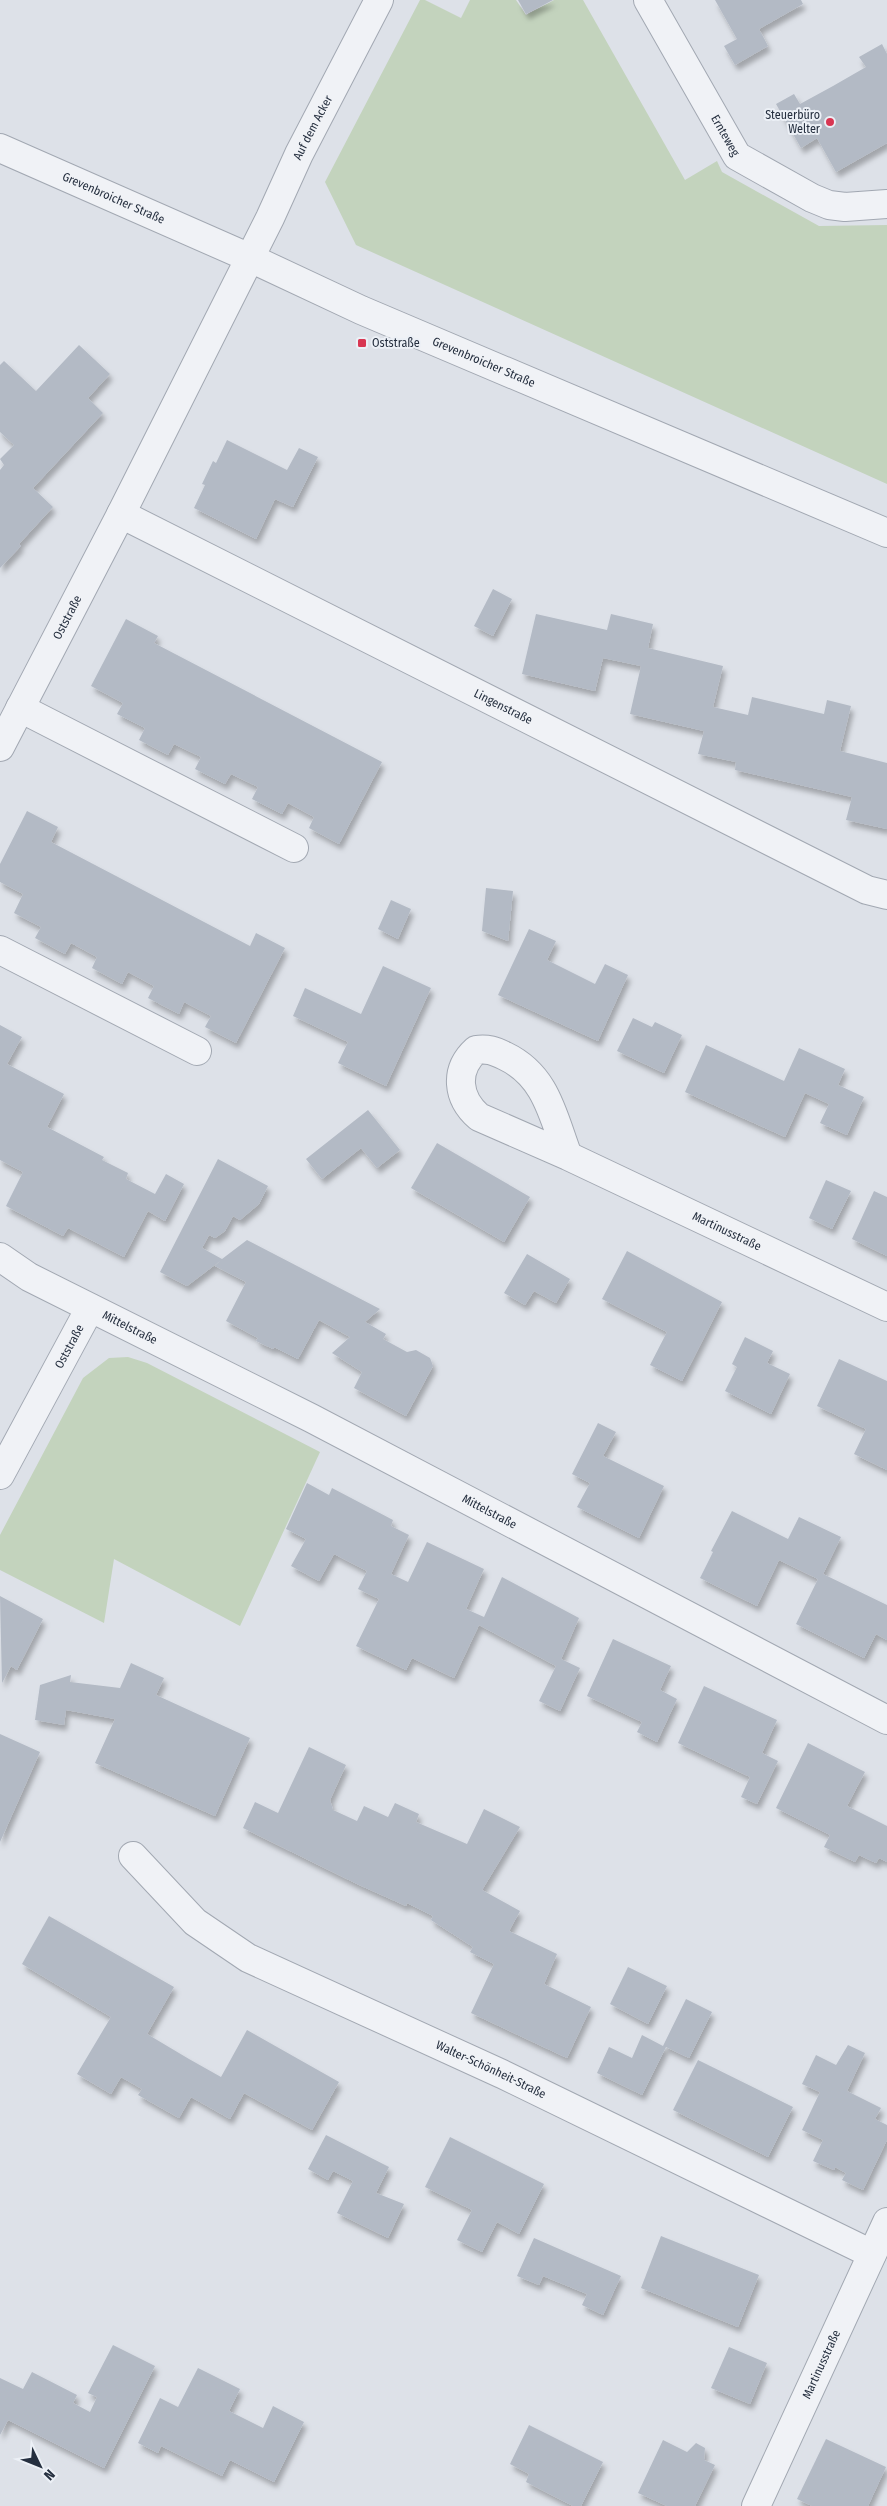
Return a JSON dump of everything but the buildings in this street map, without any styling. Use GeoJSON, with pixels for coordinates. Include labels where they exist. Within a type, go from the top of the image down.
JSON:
{"type":"FeatureCollection","features":[{"type":"Feature","properties":{"kind":"street","name":"Auf dem Acker"},"geometry":{"type":"LineString","coordinates":[[250,258],[299,154],[379,0]]}},
{"type":"Feature","properties":{"kind":"street","name":"Ernteweg"},"geometry":{"type":"LineString","coordinates":[[648,0],[737,156],[812,198],[829,205],[845,207],[887,204]]}},
{"type":"Feature","properties":{"kind":"street","name":"Grevenbroicher Straße"},"geometry":{"type":"LineString","coordinates":[[0,148],[250,258],[370,314],[887,533]]}},
{"type":"Feature","properties":{"kind":"street","name":"Oststraße"},"geometry":{"type":"LineString","coordinates":[[0,747],[121,514],[250,258]]}},
{"type":"Feature","properties":{"kind":"street","name":"Lingenstraße"},"geometry":{"type":"LineString","coordinates":[[121,514],[867,890],[887,895]]}},
{"type":"Feature","properties":{"kind":"street"},"geometry":{"type":"LineString","coordinates":[[20,708],[294,848]]}},
{"type":"Feature","properties":{"kind":"street"},"geometry":{"type":"LineString","coordinates":[[0,950],[197,1051]]}},
{"type":"Feature","properties":{"kind":"street","name":"Martinusstraße"},"geometry":{"type":"LineString","coordinates":[[568,1156],[887,1307]]}},
{"type":"Feature","properties":{"kind":"street"},"geometry":{"type":"LineString","coordinates":[[0,1258],[29,1277],[90,1308]]}},
{"type":"Feature","properties":{"kind":"street","name":"Oststraße"},"geometry":{"type":"LineString","coordinates":[[0,1475],[90,1308]]}},
{"type":"Feature","properties":{"kind":"street","name":"Mittelstraße"},"geometry":{"type":"LineString","coordinates":[[90,1308],[319,1422],[887,1720]]}},
{"type":"Feature","properties":{"kind":"street","name":"Walter-Schönheit-Straße"},"geometry":{"type":"LineString","coordinates":[[133,1856],[195,1922],[248,1958],[493,2070],[872,2254]]}},
{"type":"Feature","properties":{"kind":"street","name":"Martinusstraße"},"geometry":{"type":"LineString","coordinates":[[756,2506],[887,2222]]}},
{"type":"Feature","properties":{"kind":"green space"},"geometry":{"type":"Polygon","coordinates":[[[420,0],[425,0],[461,18],[470,0],[516,0],[526,15],[554,0],[583,0],[685,180],[717,161],[722,172],[819,226],[887,225],[887,484],[356,245],[325,182],[420,0]]]}},
{"type":"Feature","properties":{"kind":"green space"},"geometry":{"type":"Polygon","coordinates":[[[128,1357],[147,1363],[320,1452],[240,1626],[114,1559],[104,1623],[0,1570],[0,1535],[83,1378],[109,1358],[128,1357]]]}},
{"type":"Feature","properties":{"kind":"place","name":"Steuerbüro Welter"},"geometry":{"type":"Point","coordinates":[830,122]}},
{"type":"Feature","properties":{"kind":"place","name":"Oststraße"},"geometry":{"type":"Point","coordinates":[362,343]}}]}
